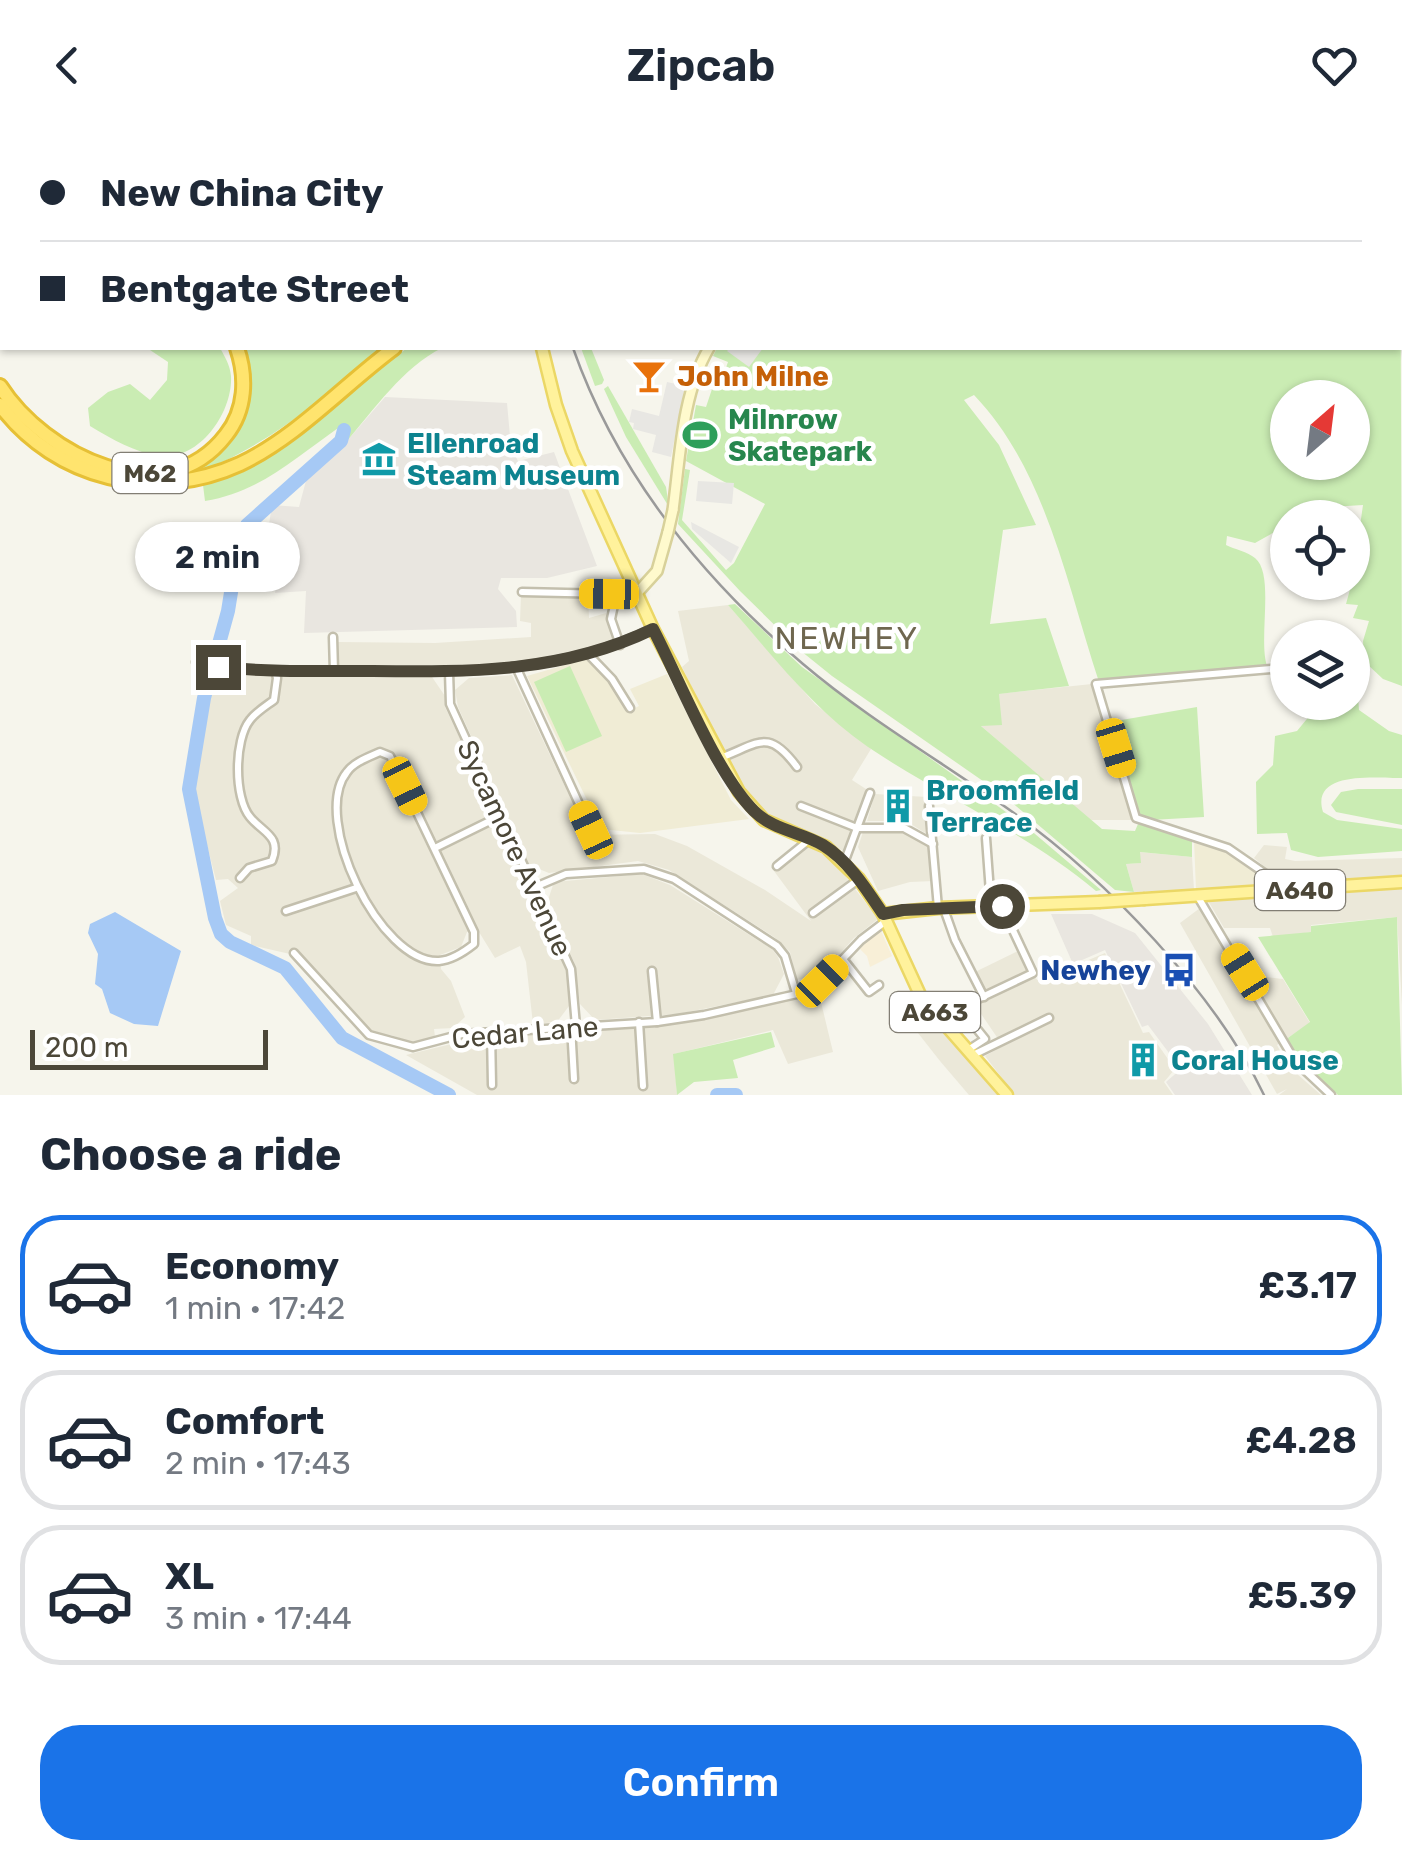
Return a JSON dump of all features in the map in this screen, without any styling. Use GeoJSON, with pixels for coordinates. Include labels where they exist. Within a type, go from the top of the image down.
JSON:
{"type":"FeatureCollection","features":[{"type":"Feature","properties":{"kind":"highway","name":"M62"},"geometry":{"type":"LineString","coordinates":[[0,386],[32,425],[64,450],[102,467],[140,474],[174,470],[194,464],[232,427],[244,390],[238,350]]}},
{"type":"Feature","properties":{"kind":"highway","name":"M62"},"geometry":{"type":"LineString","coordinates":[[0,405],[56,458],[94,474],[151,484],[186,482],[254,456],[392,350]]}},
{"type":"Feature","properties":{"kind":"main road"},"geometry":{"type":"LineString","coordinates":[[542,350],[572,451],[653,629],[718,758],[757,814],[826,847],[859,879],[885,918]]}},
{"type":"Feature","properties":{"kind":"main road","name":"A640"},"geometry":{"type":"LineString","coordinates":[[885,918],[941,908],[1198,897],[1402,882]]}},
{"type":"Feature","properties":{"kind":"main road","name":"A663"},"geometry":{"type":"LineString","coordinates":[[885,918],[920,997],[1007,1095]]}},
{"type":"Feature","properties":{"kind":"street"},"geometry":{"type":"LineString","coordinates":[[638,592],[657,571],[673,510],[699,366],[708,350]]}},
{"type":"Feature","properties":{"kind":"street"},"geometry":{"type":"LineString","coordinates":[[522,592],[609,594],[614,605],[611,618],[620,645]]}},
{"type":"Feature","properties":{"kind":"street"},"geometry":{"type":"LineString","coordinates":[[196,662],[275,670],[516,670],[620,645],[653,629]]}},
{"type":"Feature","properties":{"kind":"street"},"geometry":{"type":"LineString","coordinates":[[333,637],[334,671]]}},
{"type":"Feature","properties":{"kind":"street"},"geometry":{"type":"LineString","coordinates":[[586,652],[612,679],[630,708]]}},
{"type":"Feature","properties":{"kind":"street"},"geometry":{"type":"LineString","coordinates":[[1270,669],[1096,684],[1136,818],[1228,848],[1273,878],[1274,892]]}},
{"type":"Feature","properties":{"kind":"street"},"geometry":{"type":"LineString","coordinates":[[240,878],[249,868],[272,860],[275,852],[273,838],[266,828],[248,816],[236,784],[246,724],[274,700],[275,670]]}},
{"type":"Feature","properties":{"kind":"street"},"geometry":{"type":"LineString","coordinates":[[516,670],[591,830]]}},
{"type":"Feature","properties":{"kind":"street","name":"Sycamore Avenue"},"geometry":{"type":"LineString","coordinates":[[449,672],[450,704],[571,969],[574,1080]]}},
{"type":"Feature","properties":{"kind":"street"},"geometry":{"type":"LineString","coordinates":[[718,758],[772,741],[782,746],[797,767]]}},
{"type":"Feature","properties":{"kind":"street"},"geometry":{"type":"LineString","coordinates":[[380,752],[390,756],[435,848],[474,932],[474,944],[463,953],[437,961],[416,954],[396,938],[368,908],[356,888],[342,846],[340,789],[346,772],[380,752]]}},
{"type":"Feature","properties":{"kind":"street"},"geometry":{"type":"LineString","coordinates":[[844,863],[870,794]]}},
{"type":"Feature","properties":{"kind":"street"},"geometry":{"type":"LineString","coordinates":[[802,806],[857,828],[904,828],[933,844]]}},
{"type":"Feature","properties":{"kind":"street"},"geometry":{"type":"LineString","coordinates":[[930,806],[941,908],[984,997]]}},
{"type":"Feature","properties":{"kind":"street"},"geometry":{"type":"LineString","coordinates":[[435,848],[500,816]]}},
{"type":"Feature","properties":{"kind":"street"},"geometry":{"type":"LineString","coordinates":[[777,866],[809,838]]}},
{"type":"Feature","properties":{"kind":"street"},"geometry":{"type":"LineString","coordinates":[[940,1017],[1033,973],[996,907],[986,838]]}},
{"type":"Feature","properties":{"kind":"street"},"geometry":{"type":"LineString","coordinates":[[535,886],[566,874],[632,868],[659,872],[777,946],[785,956],[796,994]]}},
{"type":"Feature","properties":{"kind":"street"},"geometry":{"type":"LineString","coordinates":[[813,913],[859,879]]}},
{"type":"Feature","properties":{"kind":"street"},"geometry":{"type":"LineString","coordinates":[[286,911],[356,888]]}},
{"type":"Feature","properties":{"kind":"street"},"geometry":{"type":"LineString","coordinates":[[1198,897],[1296,1062],[1331,1095]]}},
{"type":"Feature","properties":{"kind":"street","name":"Cedar Lane"},"geometry":{"type":"LineString","coordinates":[[294,952],[369,1035],[412,1046],[462,1034],[657,1022],[796,994],[817,985],[885,918]]}},
{"type":"Feature","properties":{"kind":"street"},"geometry":{"type":"LineString","coordinates":[[844,959],[869,992],[879,985]]}},
{"type":"Feature","properties":{"kind":"street"},"geometry":{"type":"LineString","coordinates":[[652,970],[657,1022]]}},
{"type":"Feature","properties":{"kind":"street"},"geometry":{"type":"LineString","coordinates":[[949,1028],[968,1018],[985,1039],[970,1053]]}},
{"type":"Feature","properties":{"kind":"street"},"geometry":{"type":"LineString","coordinates":[[970,1053],[1048,1018]]}},
{"type":"Feature","properties":{"kind":"street","name":"Cedar Lane"},"geometry":{"type":"LineString","coordinates":[[639,1022],[642,1086]]}},
{"type":"Feature","properties":{"kind":"street"},"geometry":{"type":"LineString","coordinates":[[491,1032],[492,1085]]}},
{"type":"Feature","properties":{"kind":"shaded area"},"geometry":{"type":"Polygon","coordinates":[[[728,350],[762,350],[749,367],[728,350]]]}},
{"type":"Feature","properties":{"kind":"shaded area"},"geometry":{"type":"Polygon","coordinates":[[[667,382],[685,386],[671,457],[652,452],[656,435],[633,429],[634,423],[629,422],[632,409],[659,416],[667,382]]]}},
{"type":"Feature","properties":{"kind":"shaded area"},"geometry":{"type":"Polygon","coordinates":[[[385,397],[507,403],[511,447],[518,461],[554,452],[597,566],[547,578],[501,578],[498,589],[516,611],[517,627],[304,633],[306,591],[275,593],[278,578],[268,531],[272,505],[299,507],[307,477],[346,442],[385,397]]]}},
{"type":"Feature","properties":{"kind":"shaded area"},"geometry":{"type":"Polygon","coordinates":[[[698,481],[734,483],[732,504],[696,501],[698,481]]]}},
{"type":"Feature","properties":{"kind":"shaded area"},"geometry":{"type":"Polygon","coordinates":[[[691,522],[739,547],[731,563],[692,529],[691,522]]]}},
{"type":"Feature","properties":{"kind":"shaded area"},"geometry":{"type":"Polygon","coordinates":[[[521,595],[588,595],[589,618],[606,613],[616,642],[506,665],[337,666],[338,642],[435,643],[531,637],[531,623],[520,621],[521,595]]]}},
{"type":"Feature","properties":{"kind":"shaded area"},"geometry":{"type":"Polygon","coordinates":[[[728,605],[815,704],[871,749],[852,780],[866,789],[846,852],[761,814],[743,791],[682,667],[689,661],[678,611],[728,605]]]}},
{"type":"Feature","properties":{"kind":"shaded area"},"geometry":{"type":"Polygon","coordinates":[[[586,659],[609,681],[627,712],[639,706],[630,689],[667,674],[731,800],[749,819],[640,833],[601,829],[527,676],[586,659]]]}},
{"type":"Feature","properties":{"kind":"shaded area"},"geometry":{"type":"Polygon","coordinates":[[[216,672],[432,677],[445,696],[445,707],[568,975],[569,1006],[557,1022],[533,1024],[526,962],[520,946],[495,958],[479,932],[467,932],[461,947],[440,955],[441,969],[451,981],[465,1017],[453,1028],[434,1029],[435,1037],[413,1043],[374,1034],[365,1027],[296,948],[290,954],[251,945],[251,936],[226,925],[220,901],[238,888],[228,879],[216,880],[193,791],[199,742],[216,672]]]}},
{"type":"Feature","properties":{"kind":"shaded area"},"geometry":{"type":"Polygon","coordinates":[[[512,675],[588,835],[655,834],[687,846],[811,921],[771,867],[800,842],[833,860],[878,919],[854,938],[823,973],[797,980],[790,952],[774,937],[669,870],[638,861],[549,873],[529,865],[458,707],[455,690],[469,678],[512,675]]]}},
{"type":"Feature","properties":{"kind":"shaded area"},"geometry":{"type":"Polygon","coordinates":[[[1092,684],[1134,820],[1089,820],[980,725],[998,694],[1092,684]]]}},
{"type":"Feature","properties":{"kind":"shaded area"},"geometry":{"type":"Polygon","coordinates":[[[875,794],[927,797],[930,836],[906,821],[867,821],[875,794]]]}},
{"type":"Feature","properties":{"kind":"shaded area"},"geometry":{"type":"Polygon","coordinates":[[[904,830],[932,845],[934,881],[910,882],[878,891],[858,847],[863,832],[904,830]]]}},
{"type":"Feature","properties":{"kind":"shaded area"},"geometry":{"type":"Polygon","coordinates":[[[1194,840],[1229,851],[1265,877],[1264,884],[1196,890],[1194,840]]]}},
{"type":"Feature","properties":{"kind":"shaded area"},"geometry":{"type":"Polygon","coordinates":[[[1264,845],[1287,847],[1285,859],[1295,861],[1402,858],[1402,876],[1286,884],[1254,858],[1264,845]]]}},
{"type":"Feature","properties":{"kind":"shaded area"},"geometry":{"type":"Polygon","coordinates":[[[1139,852],[1192,857],[1194,890],[1134,892],[1126,864],[1140,863],[1139,852]]]}},
{"type":"Feature","properties":{"kind":"shaded area"},"geometry":{"type":"Polygon","coordinates":[[[642,874],[670,885],[772,949],[784,974],[773,995],[678,1014],[595,1020],[580,1004],[574,962],[547,903],[554,882],[642,874]]]}},
{"type":"Feature","properties":{"kind":"shaded area"},"geometry":{"type":"Polygon","coordinates":[[[1402,885],[1402,1005],[1397,917],[1311,925],[1312,932],[1273,937],[1270,928],[1224,928],[1207,899],[1402,885]]]}},
{"type":"Feature","properties":{"kind":"shaded area"},"geometry":{"type":"Polygon","coordinates":[[[1200,908],[1238,974],[1283,979],[1310,1023],[1277,1045],[1288,1066],[1321,1095],[1279,1095],[1287,1089],[1277,1094],[1180,923],[1200,908]]]}},
{"type":"Feature","properties":{"kind":"shaded area"},"geometry":{"type":"Polygon","coordinates":[[[1051,914],[1092,914],[1135,933],[1208,1024],[1252,1095],[1175,1095],[1166,1082],[1181,1069],[1148,1025],[1142,1027],[1105,950],[1073,964],[1051,914]]]}},
{"type":"Feature","properties":{"kind":"shaded area"},"geometry":{"type":"Polygon","coordinates":[[[881,931],[892,956],[870,967],[860,949],[881,931]]]}},
{"type":"Feature","properties":{"kind":"shaded area"},"geometry":{"type":"Polygon","coordinates":[[[1020,950],[1030,971],[986,993],[975,972],[1020,950]]]}},
{"type":"Feature","properties":{"kind":"shaded area"},"geometry":{"type":"Polygon","coordinates":[[[1105,953],[1143,1033],[1149,1032],[1175,1069],[1164,1082],[1173,1095],[1015,1095],[985,1056],[1003,1046],[975,1005],[1034,977],[1039,981],[1105,953]]]}},
{"type":"Feature","properties":{"kind":"shaded area"},"geometry":{"type":"Polygon","coordinates":[[[819,994],[833,1052],[788,1064],[773,1030],[674,1054],[677,1095],[477,1095],[406,1055],[480,1037],[656,1027],[819,994]]]}},
{"type":"Feature","properties":{"kind":"shaded area"},"geometry":{"type":"Polygon","coordinates":[[[939,1022],[1000,1095],[969,1095],[940,1061],[918,1033],[939,1022]]]}},
{"type":"Feature","properties":{"kind":"green space"},"geometry":{"type":"Polygon","coordinates":[[[150,350],[221,350],[230,368],[226,404],[201,442],[175,455],[161,456],[142,452],[90,426],[88,408],[108,392],[130,384],[150,400],[167,380],[168,362],[150,350]]]}},
{"type":"Feature","properties":{"kind":"green space"},"geometry":{"type":"Polygon","coordinates":[[[242,350],[383,350],[272,434],[195,473],[193,468],[233,431],[242,350]]]}},
{"type":"Feature","properties":{"kind":"green space"},"geometry":{"type":"Polygon","coordinates":[[[405,350],[438,350],[414,366],[346,442],[348,431],[341,426],[261,481],[205,501],[203,485],[259,459],[335,406],[405,350]]]}},
{"type":"Feature","properties":{"kind":"green space"},"geometry":{"type":"Polygon","coordinates":[[[582,350],[592,350],[604,380],[595,386],[582,350]]]}},
{"type":"Feature","properties":{"kind":"green space"},"geometry":{"type":"Polygon","coordinates":[[[716,350],[1401,350],[1402,686],[1383,679],[1370,667],[1370,620],[1353,618],[1358,605],[1346,604],[1347,600],[1370,600],[1370,500],[1270,500],[1270,535],[1255,543],[1227,536],[1226,545],[1252,556],[1261,566],[1267,666],[1099,682],[1037,493],[999,425],[974,395],[964,400],[999,445],[1036,525],[1003,530],[990,624],[1046,618],[1069,686],[999,694],[1002,725],[981,726],[1102,829],[1135,831],[1138,824],[1192,840],[1192,857],[1140,852],[1141,863],[1126,864],[1134,892],[1115,890],[1003,795],[801,651],[678,524],[685,469],[690,470],[682,520],[726,570],[734,563],[765,504],[686,461],[696,405],[706,407],[712,389],[718,390],[728,362],[713,356],[716,350]]]}},
{"type":"Feature","properties":{"kind":"green space"},"geometry":{"type":"Polygon","coordinates":[[[608,386],[666,487],[669,507],[626,437],[604,389],[608,386]]]}},
{"type":"Feature","properties":{"kind":"green space"},"geometry":{"type":"Polygon","coordinates":[[[735,604],[802,667],[976,791],[974,794],[982,800],[988,799],[1028,828],[1101,890],[1096,891],[1042,851],[896,765],[848,732],[794,680],[728,605],[735,604]]]}},
{"type":"Feature","properties":{"kind":"green space"},"geometry":{"type":"Polygon","coordinates":[[[570,666],[602,736],[566,752],[534,682],[570,666]]]}},
{"type":"Feature","properties":{"kind":"green space"},"geometry":{"type":"Polygon","coordinates":[[[1197,707],[1204,817],[1151,820],[1137,815],[1110,722],[1197,707]]]}},
{"type":"Feature","properties":{"kind":"green space"},"geometry":{"type":"Polygon","coordinates":[[[1370,718],[1402,735],[1402,778],[1348,779],[1326,789],[1322,798],[1323,812],[1337,820],[1402,829],[1402,851],[1318,857],[1291,850],[1287,833],[1257,834],[1256,782],[1273,765],[1275,736],[1297,731],[1306,720],[1370,718]]]}},
{"type":"Feature","properties":{"kind":"green space"},"geometry":{"type":"Polygon","coordinates":[[[1402,789],[1402,825],[1336,812],[1331,805],[1341,792],[1402,789]]]}},
{"type":"Feature","properties":{"kind":"green space"},"geometry":{"type":"Polygon","coordinates":[[[1397,917],[1402,1095],[1338,1095],[1285,1040],[1310,1022],[1258,937],[1311,932],[1311,926],[1397,917]]]}},
{"type":"Feature","properties":{"kind":"green space"},"geometry":{"type":"Polygon","coordinates":[[[771,1032],[775,1047],[733,1060],[738,1078],[694,1082],[677,1095],[673,1054],[771,1032]]]}},
{"type":"Feature","properties":{"kind":"water"},"geometry":{"type":"Polygon","coordinates":[[[115,912],[181,951],[158,1026],[134,1024],[110,1013],[102,989],[95,984],[98,954],[88,933],[90,924],[115,912]]]}},
{"type":"Feature","properties":{"kind":"waterway"},"geometry":{"type":"LineString","coordinates":[[344,430],[341,441],[247,525],[204,698],[189,789],[221,934],[285,968],[342,1038],[449,1095]]}},
{"type":"Feature","properties":{"kind":"waterway"},"geometry":{"type":"LineString","coordinates":[[717,1095],[736,1095]]}},
{"type":"Feature","properties":{"kind":"tram line"},"geometry":{"type":"LineString","coordinates":[[574,350],[591,394],[638,480],[697,559],[731,596],[828,684],[1014,813],[1085,870],[1188,979],[1217,1017],[1264,1095]]}},
{"type":"Feature","properties":{"kind":"place","name":"John Milne"},"geometry":{"type":"Point","coordinates":[649,376]}},
{"type":"Feature","properties":{"kind":"place","name":"Milnrow Skatepark"},"geometry":{"type":"Point","coordinates":[700,435]}},
{"type":"Feature","properties":{"kind":"place","name":"Ellenroad Steam Museum"},"geometry":{"type":"Point","coordinates":[379,459]}},
{"type":"Feature","properties":{"kind":"place","name":"Broomfield Terrace"},"geometry":{"type":"Point","coordinates":[898,806]}},
{"type":"Feature","properties":{"kind":"place","name":"Newhey"},"geometry":{"type":"Point","coordinates":[1179,970]}},
{"type":"Feature","properties":{"kind":"place","name":"Coral House"},"geometry":{"type":"Point","coordinates":[1143,1060]}},
{"type":"Feature","properties":{"kind":"district","name":"NEWHEY"},"geometry":{"type":"Point","coordinates":[847,638]}},
{"type":"Feature","properties":{"kind":"route"},"geometry":{"type":"LineString","coordinates":[[218,667],[516,670],[620,645],[653,629],[718,758],[739,792],[764,820],[826,847],[859,879],[883,914],[1002,906]]}}]}
